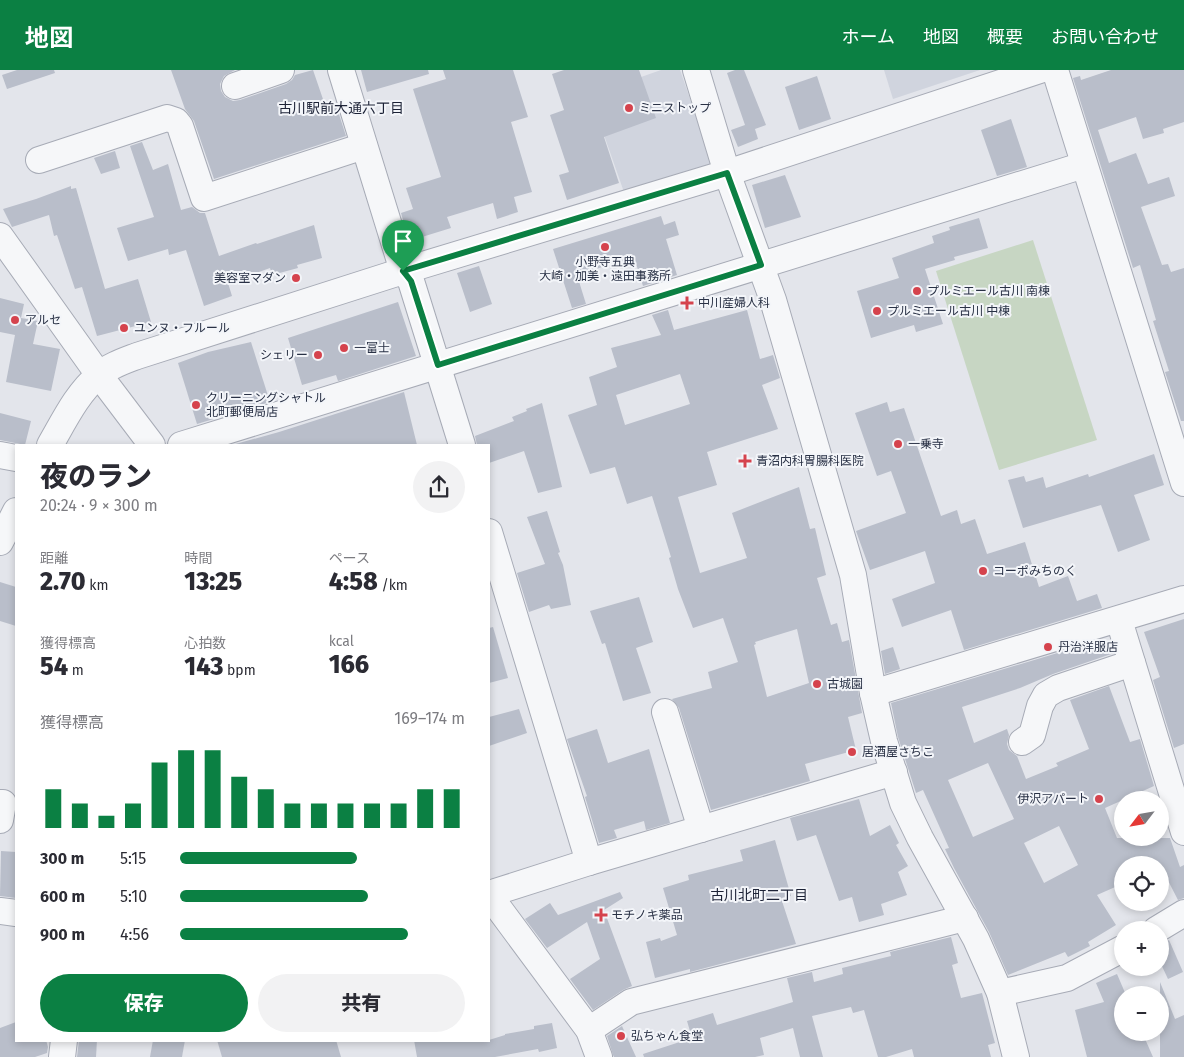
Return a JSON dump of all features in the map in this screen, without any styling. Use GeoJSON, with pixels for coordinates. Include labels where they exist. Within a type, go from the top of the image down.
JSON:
{"type":"FeatureCollection","features":[{"type":"Feature","properties":{"kind":"street"},"geometry":{"type":"LineString","coordinates":[[235,86],[281,70]]}},
{"type":"Feature","properties":{"kind":"street"},"geometry":{"type":"LineString","coordinates":[[340,70],[403,271],[411,281],[462,444]]}},
{"type":"Feature","properties":{"kind":"street"},"geometry":{"type":"LineString","coordinates":[[696,70],[727,173],[773,300],[853,575],[873,693],[884,741],[903,803],[920,838],[976,939],[1000,993],[1016,1057]]}},
{"type":"Feature","properties":{"kind":"street"},"geometry":{"type":"LineString","coordinates":[[51,444],[70,410],[99,375],[111,367],[137,356],[403,271],[727,173],[1040,70]]}},
{"type":"Feature","properties":{"kind":"street"},"geometry":{"type":"LineString","coordinates":[[1055,70],[1184,483]]}},
{"type":"Feature","properties":{"kind":"street"},"geometry":{"type":"LineString","coordinates":[[40,160],[167,118],[176,121],[180,126],[204,198],[364,146]]}},
{"type":"Feature","properties":{"kind":"street"},"geometry":{"type":"LineString","coordinates":[[184,444],[1084,164]]}},
{"type":"Feature","properties":{"kind":"street"},"geometry":{"type":"LineString","coordinates":[[0,236],[99,375],[151,444]]}},
{"type":"Feature","properties":{"kind":"street"},"geometry":{"type":"LineString","coordinates":[[0,454],[15,458]]}},
{"type":"Feature","properties":{"kind":"street"},"geometry":{"type":"LineString","coordinates":[[0,542],[15,513]]}},
{"type":"Feature","properties":{"kind":"street"},"geometry":{"type":"LineString","coordinates":[[490,535],[590,862]]}},
{"type":"Feature","properties":{"kind":"street"},"geometry":{"type":"LineString","coordinates":[[873,693],[1119,620],[1184,598]]}},
{"type":"Feature","properties":{"kind":"street"},"geometry":{"type":"LineString","coordinates":[[1119,620],[1184,832]]}},
{"type":"Feature","properties":{"kind":"street"},"geometry":{"type":"LineString","coordinates":[[1022,742],[1032,735],[1040,706],[1046,695],[1058,688],[1132,662]]}},
{"type":"Feature","properties":{"kind":"street"},"geometry":{"type":"LineString","coordinates":[[665,712],[701,829]]}},
{"type":"Feature","properties":{"kind":"street"},"geometry":{"type":"LineString","coordinates":[[490,895],[590,862],[894,772]]}},
{"type":"Feature","properties":{"kind":"street"},"geometry":{"type":"LineString","coordinates":[[490,896],[589,1030],[599,1057]]}},
{"type":"Feature","properties":{"kind":"street"},"geometry":{"type":"LineString","coordinates":[[0,910],[15,913]]}},
{"type":"Feature","properties":{"kind":"street"},"geometry":{"type":"LineString","coordinates":[[1169,923],[1184,914]]}},
{"type":"Feature","properties":{"kind":"street"},"geometry":{"type":"LineString","coordinates":[[589,1030],[631,1002],[965,918]]}},
{"type":"Feature","properties":{"kind":"street"},"geometry":{"type":"LineString","coordinates":[[1000,993],[1067,978],[1114,953]]}},
{"type":"Feature","properties":{"kind":"street"},"geometry":{"type":"LineString","coordinates":[[62,1057],[64,1042]]}},
{"type":"Feature","properties":{"kind":"shaded area"},"geometry":{"type":"Polygon","coordinates":[[[661,70],[680,70],[713,165],[625,195],[590,95],[661,70]]]}},
{"type":"Feature","properties":{"kind":"shaded area"},"geometry":{"type":"Polygon","coordinates":[[[884,70],[980,70],[893,99],[884,70]]]}},
{"type":"Feature","properties":{"kind":"green space"},"geometry":{"type":"Polygon","coordinates":[[[1033,240],[1097,440],[999,470],[936,271],[1033,240]]]}},
{"type":"Feature","properties":{"kind":"building"},"geometry":{"type":"Polygon","coordinates":[[[17,70],[54,70],[55,73],[7,89],[2,75],[17,70]]]}},
{"type":"Feature","properties":{"kind":"building"},"geometry":{"type":"Polygon","coordinates":[[[171,70],[235,70],[224,76],[220,84],[221,91],[225,97],[233,101],[286,84],[295,75],[313,70],[326,108],[336,105],[346,136],[214,179],[194,121],[185,109],[171,70]]]}},
{"type":"Feature","properties":{"kind":"building"},"geometry":{"type":"Polygon","coordinates":[[[361,70],[428,70],[429,74],[367,92],[361,70]]]}},
{"type":"Feature","properties":{"kind":"building"},"geometry":{"type":"Polygon","coordinates":[[[443,70],[513,70],[528,117],[511,122],[532,192],[514,197],[518,212],[497,219],[493,203],[447,217],[451,228],[409,241],[401,213],[413,209],[406,188],[441,177],[413,89],[446,79],[443,70]]]}},
{"type":"Feature","properties":{"kind":"building"},"geometry":{"type":"Polygon","coordinates":[[[564,70],[639,70],[656,118],[604,137],[619,183],[567,200],[559,175],[569,172],[550,115],[564,110],[552,74],[564,70]]]}},
{"type":"Feature","properties":{"kind":"building"},"geometry":{"type":"Polygon","coordinates":[[[735,70],[744,70],[766,125],[755,129],[758,139],[738,147],[731,130],[745,125],[727,73],[735,70]]]}},
{"type":"Feature","properties":{"kind":"building"},"geometry":{"type":"Polygon","coordinates":[[[1111,70],[1184,70],[1184,122],[1163,129],[1164,133],[1143,139],[1136,117],[1098,130],[1109,163],[1136,153],[1148,184],[1169,177],[1175,196],[1141,207],[1162,265],[1168,264],[1171,272],[1184,268],[1184,421],[1181,421],[1165,372],[1169,371],[1153,321],[1156,320],[1140,265],[1133,268],[1073,78],[1080,76],[1081,80],[1111,70]]]}},
{"type":"Feature","properties":{"kind":"building"},"geometry":{"type":"Polygon","coordinates":[[[817,76],[831,119],[799,130],[785,87],[817,76]]]}},
{"type":"Feature","properties":{"kind":"building"},"geometry":{"type":"Polygon","coordinates":[[[1011,119],[1027,167],[997,176],[981,130],[1011,119]]]}},
{"type":"Feature","properties":{"kind":"building"},"geometry":{"type":"Polygon","coordinates":[[[142,142],[153,170],[168,164],[181,210],[192,207],[200,213],[205,213],[219,256],[314,225],[322,258],[297,265],[298,268],[272,275],[270,268],[228,283],[232,296],[204,306],[186,250],[169,255],[168,249],[128,261],[117,228],[154,217],[130,146],[142,142]]]}},
{"type":"Feature","properties":{"kind":"building"},"geometry":{"type":"Polygon","coordinates":[[[115,151],[120,168],[101,174],[94,158],[115,151]]]}},
{"type":"Feature","properties":{"kind":"building"},"geometry":{"type":"Polygon","coordinates":[[[785,175],[801,217],[765,228],[752,185],[785,175]]]}},
{"type":"Feature","properties":{"kind":"building"},"geometry":{"type":"Polygon","coordinates":[[[71,186],[71,189],[76,188],[105,289],[138,279],[151,322],[97,336],[82,287],[75,289],[57,235],[54,236],[49,215],[12,227],[3,209],[71,186]]]}},
{"type":"Feature","properties":{"kind":"building"},"geometry":{"type":"Polygon","coordinates":[[[661,216],[664,225],[675,221],[679,235],[666,239],[677,275],[643,286],[634,257],[577,275],[586,304],[572,308],[553,249],[661,216]]]}},
{"type":"Feature","properties":{"kind":"building"},"geometry":{"type":"Polygon","coordinates":[[[979,218],[988,248],[954,257],[955,260],[925,269],[943,324],[916,332],[914,325],[871,338],[857,291],[899,278],[892,258],[934,243],[932,236],[950,230],[949,227],[979,218]]]}},
{"type":"Feature","properties":{"kind":"building"},"geometry":{"type":"Polygon","coordinates":[[[479,266],[492,304],[470,312],[457,273],[479,266]]]}},
{"type":"Feature","properties":{"kind":"building"},"geometry":{"type":"Polygon","coordinates":[[[0,298],[24,304],[21,318],[38,321],[33,344],[60,349],[51,391],[6,382],[15,335],[0,332],[0,298]]]}},
{"type":"Feature","properties":{"kind":"building"},"geometry":{"type":"Polygon","coordinates":[[[398,302],[416,356],[338,381],[336,375],[302,385],[288,338],[398,302]]]}},
{"type":"Feature","properties":{"kind":"building"},"geometry":{"type":"Polygon","coordinates":[[[668,310],[674,330],[747,310],[760,359],[773,355],[780,378],[762,385],[778,429],[707,452],[717,485],[678,497],[700,573],[747,558],[732,513],[799,487],[810,529],[815,528],[826,575],[817,578],[831,625],[837,623],[842,642],[849,640],[862,713],[848,717],[856,750],[805,764],[810,781],[711,810],[679,708],[672,699],[712,688],[708,672],[738,662],[723,618],[693,628],[678,589],[669,558],[671,557],[652,496],[627,504],[615,467],[590,474],[568,415],[597,405],[589,377],[617,367],[611,348],[661,335],[652,315],[668,310]],[[680,374],[616,395],[625,425],[690,404],[680,374]],[[797,629],[755,642],[756,644],[754,645],[767,697],[809,683],[797,629]]]}},
{"type":"Feature","properties":{"kind":"building"},"geometry":{"type":"Polygon","coordinates":[[[251,342],[270,402],[197,424],[178,363],[208,352],[251,342]]]}},
{"type":"Feature","properties":{"kind":"building"},"geometry":{"type":"Polygon","coordinates":[[[404,392],[417,444],[236,444],[404,392]]]}},
{"type":"Feature","properties":{"kind":"building"},"geometry":{"type":"Polygon","coordinates":[[[887,402],[890,412],[904,408],[941,516],[957,510],[961,524],[975,519],[987,554],[1025,542],[1039,587],[1068,576],[1077,601],[1097,594],[1102,608],[964,650],[951,610],[902,627],[892,599],[935,583],[925,551],[870,570],[856,531],[906,513],[891,471],[877,476],[855,413],[887,402]]]}},
{"type":"Feature","properties":{"kind":"building"},"geometry":{"type":"Polygon","coordinates":[[[542,403],[562,487],[538,493],[524,451],[490,463],[490,444],[477,444],[475,436],[514,421],[512,417],[527,411],[526,409],[542,403]]]}},
{"type":"Feature","properties":{"kind":"building"},"geometry":{"type":"Polygon","coordinates":[[[0,413],[31,421],[25,444],[0,440],[0,413]]]}},
{"type":"Feature","properties":{"kind":"building"},"geometry":{"type":"Polygon","coordinates":[[[1154,454],[1164,485],[1134,495],[1150,540],[1118,552],[1101,505],[1023,528],[1008,480],[1024,476],[1026,482],[1043,477],[1046,488],[1088,474],[1089,477],[1154,454]]]}},
{"type":"Feature","properties":{"kind":"building"},"geometry":{"type":"Polygon","coordinates":[[[547,511],[560,552],[558,553],[563,565],[571,605],[551,609],[549,605],[529,612],[517,573],[545,564],[527,517],[547,511]]]}},
{"type":"Feature","properties":{"kind":"building"},"geometry":{"type":"Polygon","coordinates":[[[0,582],[15,587],[15,626],[0,621],[0,582]]]}},
{"type":"Feature","properties":{"kind":"building"},"geometry":{"type":"Polygon","coordinates":[[[639,597],[653,642],[636,648],[651,693],[623,701],[605,643],[602,644],[590,611],[639,597]]]}},
{"type":"Feature","properties":{"kind":"building"},"geometry":{"type":"Polygon","coordinates":[[[1184,619],[1184,744],[1174,748],[1153,680],[1160,677],[1144,632],[1184,619]]]}},
{"type":"Feature","properties":{"kind":"building"},"geometry":{"type":"Polygon","coordinates":[[[493,627],[508,678],[490,683],[490,628],[493,627]]]}},
{"type":"Feature","properties":{"kind":"building"},"geometry":{"type":"Polygon","coordinates":[[[1084,645],[1088,653],[1110,645],[1114,653],[1053,674],[1020,688],[962,707],[974,743],[1007,729],[1009,750],[1017,756],[1026,779],[1058,766],[1056,763],[1089,749],[1070,700],[1109,686],[1130,742],[1140,739],[1154,786],[1143,791],[1114,791],[1114,804],[1105,808],[1114,830],[1114,846],[1169,846],[1170,838],[1180,867],[1184,865],[1184,898],[1178,900],[1169,882],[1169,856],[1114,856],[1114,888],[1097,895],[1114,922],[1114,926],[1088,942],[1090,946],[1068,957],[1065,952],[1008,975],[989,932],[945,849],[949,848],[923,790],[916,793],[898,737],[891,703],[1084,645]],[[988,763],[948,780],[973,837],[1014,819],[988,763]],[[1059,826],[1024,843],[1044,883],[1078,865],[1059,826]]]}},
{"type":"Feature","properties":{"kind":"building"},"geometry":{"type":"Polygon","coordinates":[[[893,647],[900,669],[885,674],[881,651],[893,647]]]}},
{"type":"Feature","properties":{"kind":"building"},"geometry":{"type":"Polygon","coordinates":[[[519,709],[527,733],[490,746],[490,717],[519,709]]]}},
{"type":"Feature","properties":{"kind":"building"},"geometry":{"type":"Polygon","coordinates":[[[597,729],[608,763],[649,749],[670,823],[646,830],[644,821],[614,830],[617,838],[599,843],[585,797],[587,796],[567,739],[597,729]]]}},
{"type":"Feature","properties":{"kind":"building"},"geometry":{"type":"Polygon","coordinates":[[[859,799],[870,836],[890,825],[899,843],[896,845],[908,866],[898,872],[907,895],[881,904],[884,915],[859,922],[852,897],[839,901],[816,835],[797,841],[790,818],[859,799]]]}},
{"type":"Feature","properties":{"kind":"building"},"geometry":{"type":"Polygon","coordinates":[[[775,840],[791,896],[781,898],[796,944],[690,972],[690,969],[655,978],[646,942],[660,938],[661,941],[677,935],[663,888],[689,880],[688,875],[743,861],[740,850],[775,840]]]}},
{"type":"Feature","properties":{"kind":"building"},"geometry":{"type":"Polygon","coordinates":[[[1,851],[15,852],[15,898],[0,896],[1,851]]]}},
{"type":"Feature","properties":{"kind":"building"},"geometry":{"type":"Polygon","coordinates":[[[620,892],[623,898],[604,910],[632,986],[593,1010],[570,979],[600,959],[587,922],[547,948],[525,919],[550,903],[558,915],[620,892]]]}},
{"type":"Feature","properties":{"kind":"building"},"geometry":{"type":"Polygon","coordinates":[[[951,937],[958,963],[952,965],[961,998],[982,993],[995,1043],[988,1045],[991,1057],[914,1057],[912,1049],[886,1057],[878,1057],[864,1010],[853,1013],[851,1007],[812,1016],[823,1057],[800,1057],[793,1028],[760,1038],[764,1055],[755,1057],[644,1057],[643,1054],[692,1038],[687,1021],[713,1013],[717,1025],[793,1002],[787,978],[812,972],[814,982],[843,974],[842,968],[891,956],[890,952],[951,937]]]}},
{"type":"Feature","properties":{"kind":"building"},"geometry":{"type":"Polygon","coordinates":[[[1169,940],[1183,972],[1168,979],[1167,976],[1169,976],[1169,940]]]}},
{"type":"Feature","properties":{"kind":"building"},"geometry":{"type":"Polygon","coordinates":[[[1114,975],[1118,976],[1122,986],[1114,986],[1114,1041],[1146,1041],[1153,1057],[1087,1057],[1075,1010],[1104,1002],[1096,983],[1114,975]]]}},
{"type":"Feature","properties":{"kind":"building"},"geometry":{"type":"Polygon","coordinates":[[[1169,1004],[1175,1019],[1184,1015],[1184,1057],[1160,1057],[1160,1041],[1169,1041],[1169,1004]]]}},
{"type":"Feature","properties":{"kind":"building"},"geometry":{"type":"Polygon","coordinates":[[[15,1022],[15,1042],[47,1042],[47,1053],[35,1057],[0,1057],[0,1028],[15,1022]]]}},
{"type":"Feature","properties":{"kind":"building"},"geometry":{"type":"Polygon","coordinates":[[[552,1023],[557,1048],[539,1052],[538,1049],[495,1057],[417,1057],[414,1042],[490,1042],[490,1040],[505,1034],[534,1029],[534,1026],[552,1023]]]}},
{"type":"Feature","properties":{"kind":"building"},"geometry":{"type":"Polygon","coordinates":[[[622,1026],[636,1057],[614,1057],[613,1055],[607,1036],[622,1026]]]}},
{"type":"Feature","properties":{"kind":"building"},"geometry":{"type":"Polygon","coordinates":[[[79,1042],[97,1042],[96,1057],[77,1057],[79,1042]]]}},
{"type":"Feature","properties":{"kind":"building"},"geometry":{"type":"Polygon","coordinates":[[[153,1042],[185,1042],[182,1057],[150,1057],[153,1042]]]}},
{"type":"Feature","properties":{"kind":"building"},"geometry":{"type":"Polygon","coordinates":[[[218,1042],[337,1042],[341,1057],[222,1057],[218,1042]]]}},
{"type":"Feature","properties":{"kind":"place","name":"ミニストップ"},"geometry":{"type":"Point","coordinates":[629,108]}},
{"type":"Feature","properties":{"kind":"place","name":"小野寺五典 大崎・加美・遠田事務所"},"geometry":{"type":"Point","coordinates":[605,247]}},
{"type":"Feature","properties":{"kind":"place","name":"美容室マダン"},"geometry":{"type":"Point","coordinates":[296,278]}},
{"type":"Feature","properties":{"kind":"place","name":"プルミエール古川 南棟"},"geometry":{"type":"Point","coordinates":[917,291]}},
{"type":"Feature","properties":{"kind":"place","name":"中川産婦人科"},"geometry":{"type":"Point","coordinates":[687,303]}},
{"type":"Feature","properties":{"kind":"place","name":"プルミエール古川 中棟"},"geometry":{"type":"Point","coordinates":[877,311]}},
{"type":"Feature","properties":{"kind":"place","name":"アルセ"},"geometry":{"type":"Point","coordinates":[15,320]}},
{"type":"Feature","properties":{"kind":"place","name":"ユンヌ・フルール"},"geometry":{"type":"Point","coordinates":[124,328]}},
{"type":"Feature","properties":{"kind":"place","name":"一富士"},"geometry":{"type":"Point","coordinates":[344,348]}},
{"type":"Feature","properties":{"kind":"place","name":"シェリー"},"geometry":{"type":"Point","coordinates":[318,355]}},
{"type":"Feature","properties":{"kind":"place","name":"クリーニングシャトル 北町郵便局店"},"geometry":{"type":"Point","coordinates":[196,405]}},
{"type":"Feature","properties":{"kind":"place","name":"一乗寺"},"geometry":{"type":"Point","coordinates":[898,444]}},
{"type":"Feature","properties":{"kind":"place","name":"青沼内科胃腸科医院"},"geometry":{"type":"Point","coordinates":[745,461]}},
{"type":"Feature","properties":{"kind":"place","name":"コーポみちのく"},"geometry":{"type":"Point","coordinates":[983,571]}},
{"type":"Feature","properties":{"kind":"place","name":"丹治洋服店"},"geometry":{"type":"Point","coordinates":[1048,647]}},
{"type":"Feature","properties":{"kind":"place","name":"古城園"},"geometry":{"type":"Point","coordinates":[817,684]}},
{"type":"Feature","properties":{"kind":"place","name":"居酒屋さちこ"},"geometry":{"type":"Point","coordinates":[852,752]}},
{"type":"Feature","properties":{"kind":"place","name":"伊沢アパート"},"geometry":{"type":"Point","coordinates":[1099,799]}},
{"type":"Feature","properties":{"kind":"place","name":"モチノキ薬品"},"geometry":{"type":"Point","coordinates":[601,915]}},
{"type":"Feature","properties":{"kind":"place","name":"弘ちゃん食堂"},"geometry":{"type":"Point","coordinates":[621,1036]}},
{"type":"Feature","properties":{"kind":"district","name":"古川駅前大通六丁目"},"geometry":{"type":"Point","coordinates":[341,108]}},
{"type":"Feature","properties":{"kind":"district","name":"古川北町二丁目"},"geometry":{"type":"Point","coordinates":[759,895]}},
{"type":"Feature","properties":{"kind":"route"},"geometry":{"type":"LineString","coordinates":[[727,173],[761,265],[438,365],[411,281],[403,271],[727,173]]}}]}
